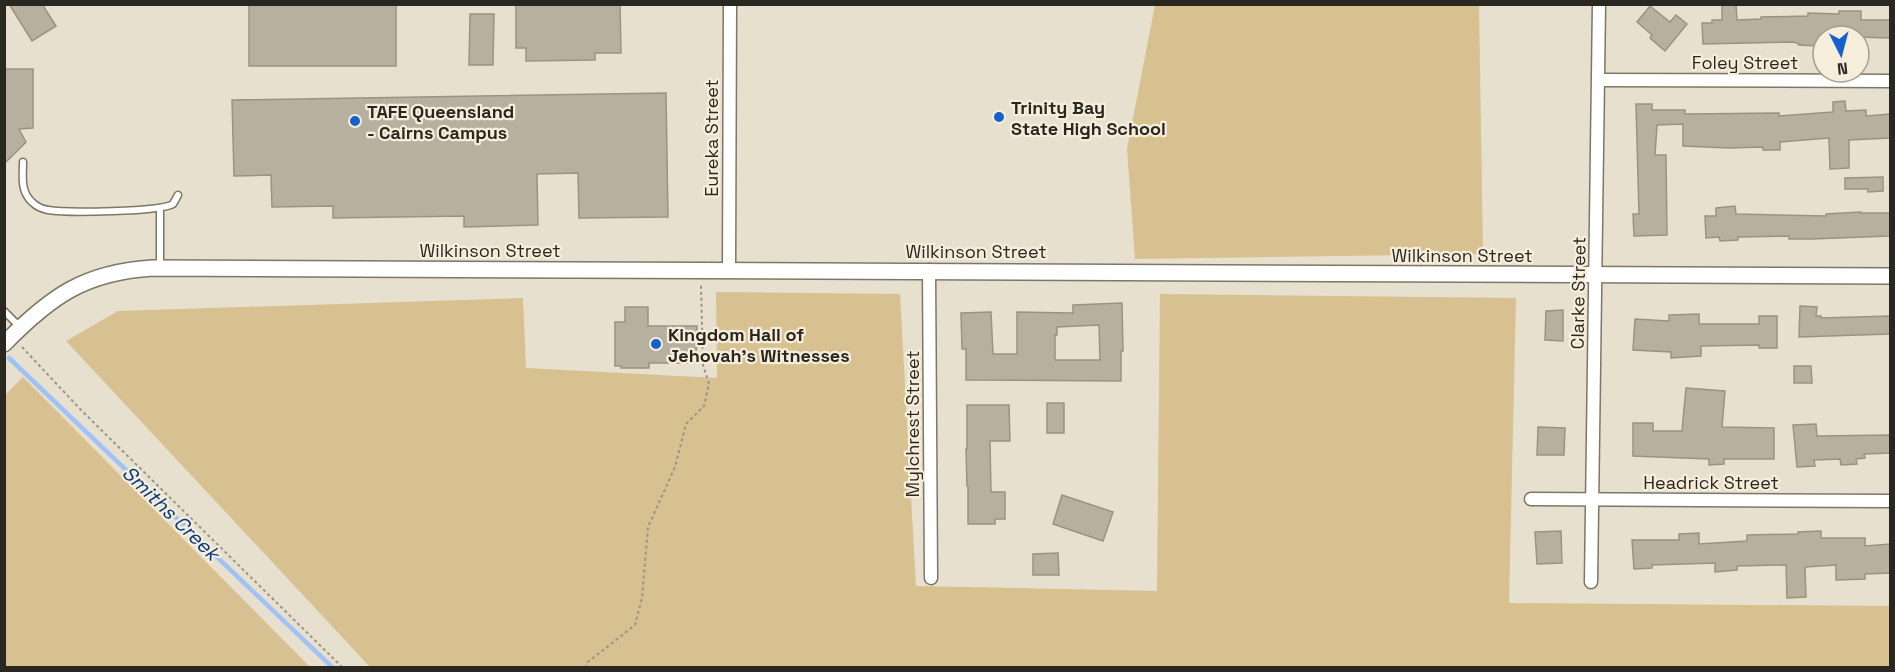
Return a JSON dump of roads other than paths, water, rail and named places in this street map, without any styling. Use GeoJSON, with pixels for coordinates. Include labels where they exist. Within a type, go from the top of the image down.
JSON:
{"type":"FeatureCollection","features":[{"type":"Feature","properties":{"kind":"street","name":"Eureka Street"},"geometry":{"type":"LineString","coordinates":[[729,271],[730,4]]}},
{"type":"Feature","properties":{"kind":"street","name":"Clarke Street"},"geometry":{"type":"LineString","coordinates":[[1592,582],[1599,4]]}},
{"type":"Feature","properties":{"kind":"street","name":"Foley Street"},"geometry":{"type":"LineString","coordinates":[[1599,80],[1890,81]]}},
{"type":"Feature","properties":{"kind":"street","name":"Wilkinson Street"},"geometry":{"type":"LineString","coordinates":[[12,336],[37,312],[66,291],[104,274],[160,268],[1890,276]]}},
{"type":"Feature","properties":{"kind":"street","name":"Mylchrest Street"},"geometry":{"type":"LineString","coordinates":[[929,270],[931,578]]}},
{"type":"Feature","properties":{"kind":"street","name":"Headrick Street"},"geometry":{"type":"LineString","coordinates":[[1531,499],[1890,501]]}},
{"type":"Feature","properties":{"kind":"lane"},"geometry":{"type":"LineString","coordinates":[[23,162],[23,183],[26,194],[33,203],[44,209],[74,211],[160,208],[173,204],[177,195]]}},
{"type":"Feature","properties":{"kind":"lane"},"geometry":{"type":"LineString","coordinates":[[160,208],[160,268]]}},
{"type":"Feature","properties":{"kind":"lane"},"geometry":{"type":"LineString","coordinates":[[4,311],[12,336]]}},
{"type":"Feature","properties":{"kind":"waterway","name":"Smiths Creek"},"geometry":{"type":"LineString","coordinates":[[9,358],[333,668]]}},
{"type":"Feature","properties":{"kind":"place","name":"Trinity Bay State High School"},"geometry":{"type":"Point","coordinates":[999,117]}},
{"type":"Feature","properties":{"kind":"place","name":"TAFE Queensland - Cairns Campus"},"geometry":{"type":"Point","coordinates":[355,121]}},
{"type":"Feature","properties":{"kind":"place","name":"Kingdom Hall of Jehovah's Witnesses"},"geometry":{"type":"Point","coordinates":[656,344]}}]}
